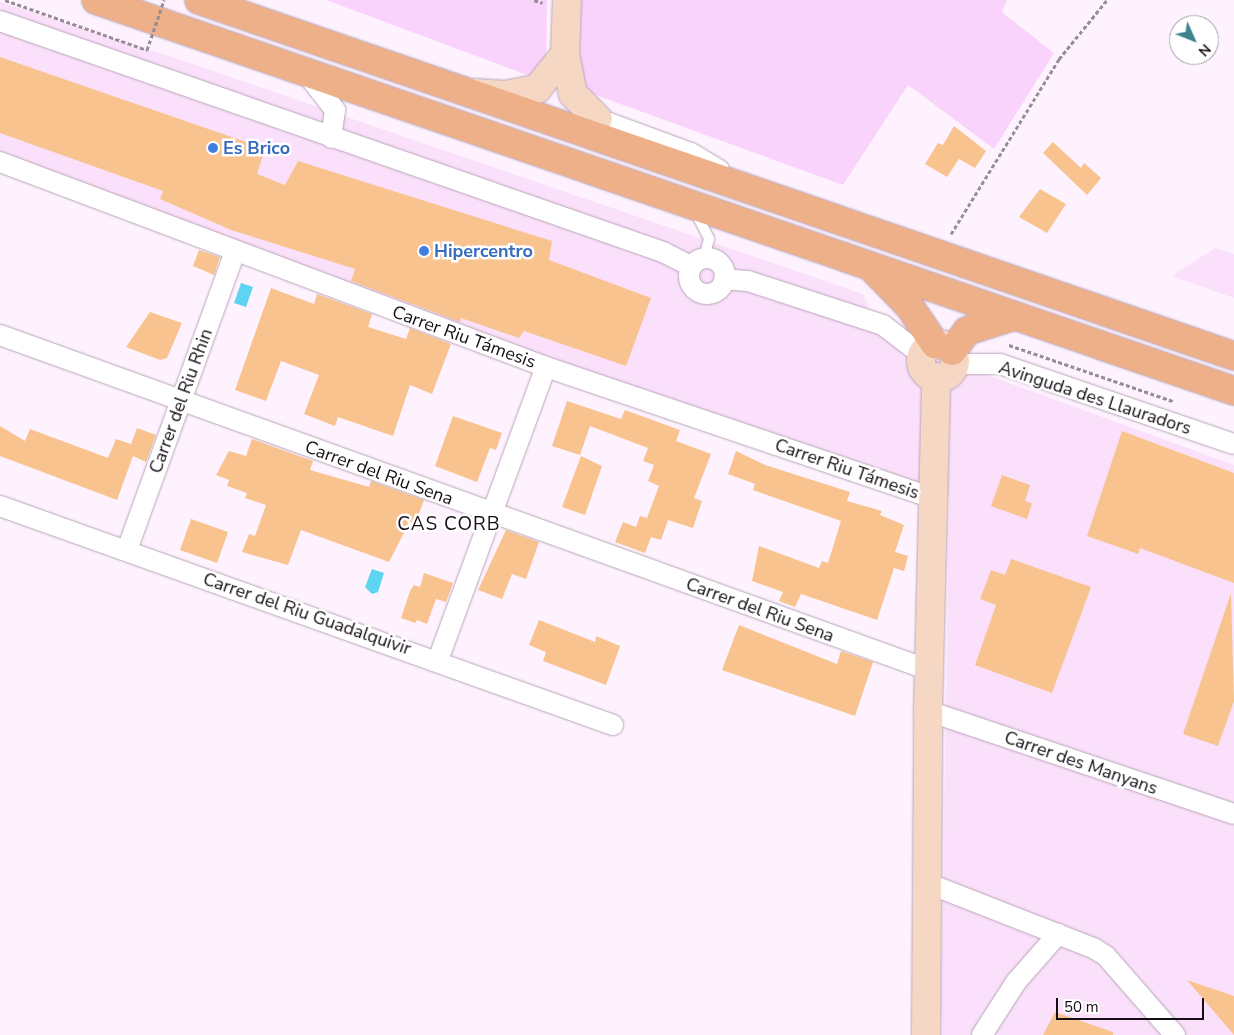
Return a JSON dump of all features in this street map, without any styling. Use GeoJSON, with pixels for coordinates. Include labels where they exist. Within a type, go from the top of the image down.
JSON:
{"type":"FeatureCollection","features":[{"type":"Feature","properties":{"kind":"main road"},"geometry":{"type":"LineString","coordinates":[[96,0],[1234,391]]}},
{"type":"Feature","properties":{"kind":"main road"},"geometry":{"type":"LineString","coordinates":[[199,0],[1234,356]]}},
{"type":"Feature","properties":{"kind":"main road"},"geometry":{"type":"LineString","coordinates":[[868,265],[910,307],[940,358],[967,331],[1014,316]]}},
{"type":"Feature","properties":{"kind":"street"},"geometry":{"type":"LineString","coordinates":[[567,0],[565,54],[573,94],[598,120],[691,153],[748,189]]}},
{"type":"Feature","properties":{"kind":"street"},"geometry":{"type":"LineString","coordinates":[[0,21],[331,138],[664,252],[698,262],[721,264],[724,279],[716,291],[698,292],[688,278],[698,262]]}},
{"type":"Feature","properties":{"kind":"street"},"geometry":{"type":"LineString","coordinates":[[471,93],[505,94],[536,89],[565,54]]}},
{"type":"Feature","properties":{"kind":"street"},"geometry":{"type":"LineString","coordinates":[[304,71],[335,110],[331,138]]}},
{"type":"Feature","properties":{"kind":"street","name":"Carrer Riu Támesis"},"geometry":{"type":"LineString","coordinates":[[0,162],[235,252],[546,367],[934,498]]}},
{"type":"Feature","properties":{"kind":"street","name":"Carrer del Riu Rhin"},"geometry":{"type":"LineString","coordinates":[[127,550],[235,252]]}},
{"type":"Feature","properties":{"kind":"street"},"geometry":{"type":"LineString","coordinates":[[724,279],[748,281],[883,325],[940,358],[928,711],[926,1035]]}},
{"type":"Feature","properties":{"kind":"street","name":"Carrer del Riu Sena"},"geometry":{"type":"LineString","coordinates":[[0,335],[181,402],[929,670]]}},
{"type":"Feature","properties":{"kind":"street","name":"Avinguda des Llauradors"},"geometry":{"type":"LineString","coordinates":[[940,358],[1000,364],[1234,444]]}},
{"type":"Feature","properties":{"kind":"street"},"geometry":{"type":"LineString","coordinates":[[438,660],[546,367]]}},
{"type":"Feature","properties":{"kind":"street","name":"Carrer del Riu Guadalquivir"},"geometry":{"type":"LineString","coordinates":[[0,506],[438,660],[613,725]]}},
{"type":"Feature","properties":{"kind":"street","name":"Carrer des Manyans"},"geometry":{"type":"LineString","coordinates":[[928,711],[1234,814]]}},
{"type":"Feature","properties":{"kind":"street"},"geometry":{"type":"LineString","coordinates":[[927,883],[1058,934],[1106,956],[1175,1035]]}},
{"type":"Feature","properties":{"kind":"street"},"geometry":{"type":"LineString","coordinates":[[982,1035],[1016,982],[1058,934]]}},
{"type":"Feature","properties":{"kind":"lane"},"geometry":{"type":"LineString","coordinates":[[690,204],[709,239],[698,262]]}},
{"type":"Feature","properties":{"kind":"path"},"geometry":{"type":"LineString","coordinates":[[5,0],[147,50],[164,0]]}},
{"type":"Feature","properties":{"kind":"path"},"geometry":{"type":"LineString","coordinates":[[943,255],[957,220],[1009,135],[1059,59],[1107,0]]}},
{"type":"Feature","properties":{"kind":"shaded area"},"geometry":{"type":"Polygon","coordinates":[[[326,0],[547,0],[546,82],[326,0]]]}},
{"type":"Feature","properties":{"kind":"shaded area"},"geometry":{"type":"Polygon","coordinates":[[[573,0],[1007,0],[1002,12],[1054,53],[994,149],[908,85],[843,185],[574,87],[573,0]]]}},
{"type":"Feature","properties":{"kind":"shaded area"},"geometry":{"type":"Polygon","coordinates":[[[0,2],[181,60],[863,294],[880,336],[1234,465],[1234,1035],[941,1035],[949,497],[434,319],[0,153],[0,2]]]}},
{"type":"Feature","properties":{"kind":"shaded area"},"geometry":{"type":"Polygon","coordinates":[[[1215,248],[1234,254],[1234,298],[1172,276],[1215,248]]]}},
{"type":"Feature","properties":{"kind":"water"},"geometry":{"type":"Polygon","coordinates":[[[241,283],[253,287],[246,307],[234,303],[241,283]]]}},
{"type":"Feature","properties":{"kind":"water"},"geometry":{"type":"Polygon","coordinates":[[[372,569],[384,573],[378,592],[372,594],[365,587],[372,569]]]}},
{"type":"Feature","properties":{"kind":"building","name":"Hipercentro"},"geometry":{"type":"Polygon","coordinates":[[[0,57],[249,143],[264,152],[257,174],[285,185],[298,161],[552,241],[549,260],[651,298],[626,366],[524,331],[519,338],[461,318],[460,322],[351,281],[355,269],[231,230],[160,199],[163,191],[0,133],[0,57]]]}},
{"type":"Feature","properties":{"kind":"building"},"geometry":{"type":"Polygon","coordinates":[[[954,126],[986,151],[975,168],[959,159],[947,177],[925,164],[938,143],[943,145],[954,126]]]}},
{"type":"Feature","properties":{"kind":"building"},"geometry":{"type":"Polygon","coordinates":[[[1053,142],[1081,168],[1084,163],[1101,178],[1087,195],[1043,153],[1053,142]]]}},
{"type":"Feature","properties":{"kind":"building"},"geometry":{"type":"Polygon","coordinates":[[[1040,189],[1066,204],[1047,233],[1019,217],[1040,189]]]}},
{"type":"Feature","properties":{"kind":"building"},"geometry":{"type":"Polygon","coordinates":[[[199,250],[220,257],[214,275],[193,266],[199,250]]]}},
{"type":"Feature","properties":{"kind":"building"},"geometry":{"type":"Polygon","coordinates":[[[271,288],[314,304],[317,294],[372,314],[368,327],[406,339],[410,328],[451,344],[432,394],[410,385],[393,436],[338,417],[335,426],[304,414],[319,375],[281,361],[266,401],[235,390],[271,288]]]}},
{"type":"Feature","properties":{"kind":"building"},"geometry":{"type":"Polygon","coordinates":[[[150,312],[182,323],[167,358],[160,360],[126,347],[150,312]]]}},
{"type":"Feature","properties":{"kind":"building"},"geometry":{"type":"Polygon","coordinates":[[[567,401],[621,419],[625,410],[680,430],[676,441],[711,454],[694,498],[702,501],[693,528],[668,520],[661,540],[651,537],[645,553],[615,542],[623,522],[636,527],[640,516],[647,518],[659,486],[648,481],[654,465],[643,461],[648,448],[590,426],[580,455],[552,446],[567,401]]]}},
{"type":"Feature","properties":{"kind":"building"},"geometry":{"type":"Polygon","coordinates":[[[453,416],[502,433],[496,450],[490,448],[477,482],[435,466],[453,416]]]}},
{"type":"Feature","properties":{"kind":"building"},"geometry":{"type":"Polygon","coordinates":[[[0,426],[25,441],[30,429],[108,458],[116,439],[131,444],[137,428],[156,435],[146,462],[133,456],[117,500],[0,456],[0,426]]]}},
{"type":"Feature","properties":{"kind":"building"},"geometry":{"type":"Polygon","coordinates":[[[1122,431],[1234,473],[1234,583],[1140,548],[1138,554],[1087,536],[1122,431]]]}},
{"type":"Feature","properties":{"kind":"building"},"geometry":{"type":"Polygon","coordinates":[[[252,439],[313,461],[310,470],[369,487],[371,481],[424,500],[412,532],[406,529],[389,562],[301,530],[288,565],[242,552],[249,534],[255,536],[266,505],[245,498],[247,493],[227,486],[229,480],[216,475],[229,451],[246,456],[252,439]]]}},
{"type":"Feature","properties":{"kind":"building"},"geometry":{"type":"Polygon","coordinates":[[[736,451],[765,465],[850,492],[847,501],[882,511],[880,515],[904,525],[895,552],[908,556],[904,571],[894,568],[877,620],[801,594],[795,607],[779,601],[783,592],[752,581],[759,546],[819,568],[822,561],[828,563],[841,521],[753,490],[755,484],[728,474],[736,451]]]}},
{"type":"Feature","properties":{"kind":"building"},"geometry":{"type":"Polygon","coordinates":[[[581,456],[602,466],[585,515],[562,507],[581,456]]]}},
{"type":"Feature","properties":{"kind":"building"},"geometry":{"type":"Polygon","coordinates":[[[1002,475],[1030,485],[1025,501],[1032,503],[1027,519],[991,506],[1002,475]]]}},
{"type":"Feature","properties":{"kind":"building"},"geometry":{"type":"Polygon","coordinates":[[[191,519],[228,532],[217,563],[180,550],[191,519]]]}},
{"type":"Feature","properties":{"kind":"building"},"geometry":{"type":"Polygon","coordinates":[[[506,530],[539,542],[526,579],[512,574],[502,599],[478,590],[506,530]]]}},
{"type":"Feature","properties":{"kind":"building"},"geometry":{"type":"Polygon","coordinates":[[[1011,559],[1091,587],[1052,693],[975,665],[996,605],[980,599],[991,570],[1005,575],[1011,559]]]}},
{"type":"Feature","properties":{"kind":"building"},"geometry":{"type":"Polygon","coordinates":[[[424,573],[453,583],[446,602],[436,599],[427,624],[417,620],[415,623],[401,618],[410,591],[414,585],[420,587],[424,573]]]}},
{"type":"Feature","properties":{"kind":"building"},"geometry":{"type":"Polygon","coordinates":[[[1231,593],[1234,701],[1218,746],[1183,734],[1231,593]]]}},
{"type":"Feature","properties":{"kind":"building"},"geometry":{"type":"Polygon","coordinates":[[[539,620],[595,642],[596,636],[620,646],[606,685],[543,661],[546,652],[529,645],[539,620]]]}},
{"type":"Feature","properties":{"kind":"building"},"geometry":{"type":"Polygon","coordinates":[[[739,625],[837,664],[841,651],[873,662],[855,716],[722,670],[739,625]]]}},
{"type":"Feature","properties":{"kind":"building"},"geometry":{"type":"Polygon","coordinates":[[[1187,980],[1234,996],[1234,1035],[1187,980]]]}},
{"type":"Feature","properties":{"kind":"building"},"geometry":{"type":"Polygon","coordinates":[[[1055,1012],[1113,1032],[1113,1035],[1043,1035],[1055,1012]]]}},
{"type":"Feature","properties":{"kind":"place","name":"Es Brico"},"geometry":{"type":"Point","coordinates":[213,148]}},
{"type":"Feature","properties":{"kind":"place","name":"Hipercentro"},"geometry":{"type":"Point","coordinates":[424,251]}},
{"type":"Feature","properties":{"kind":"district","name":"CAS CORB"},"geometry":{"type":"Point","coordinates":[449,525]}}]}
